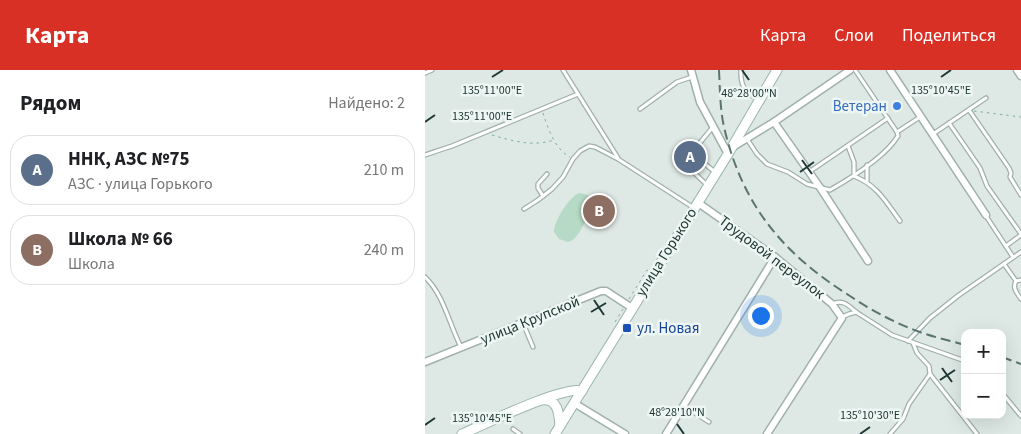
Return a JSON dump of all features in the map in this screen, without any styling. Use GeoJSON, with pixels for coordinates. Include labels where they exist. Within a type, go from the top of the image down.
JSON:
{"type":"FeatureCollection","features":[{"type":"Feature","properties":{"kind":"main road","name":"улица Горького"},"geometry":{"type":"LineString","coordinates":[[557,430],[729,152],[777,70]]}},
{"type":"Feature","properties":{"kind":"main road"},"geometry":{"type":"LineString","coordinates":[[462,434],[565,391],[582,390]]}},
{"type":"Feature","properties":{"kind":"main road"},"geometry":{"type":"LineString","coordinates":[[540,401],[546,400],[555,404],[559,412],[557,430]]}},
{"type":"Feature","properties":{"kind":"street"},"geometry":{"type":"LineString","coordinates":[[691,74],[700,102],[729,152],[851,70]]}},
{"type":"Feature","properties":{"kind":"street"},"geometry":{"type":"LineString","coordinates":[[890,70],[986,215]]}},
{"type":"Feature","properties":{"kind":"street"},"geometry":{"type":"LineString","coordinates":[[1017,70],[1021,76]]}},
{"type":"Feature","properties":{"kind":"street"},"geometry":{"type":"LineString","coordinates":[[774,122],[868,261]]}},
{"type":"Feature","properties":{"kind":"street","name":"Трудовой переулок"},"geometry":{"type":"LineString","coordinates":[[696,205],[775,257],[832,304],[841,318]]}},
{"type":"Feature","properties":{"kind":"street"},"geometry":{"type":"LineString","coordinates":[[666,434],[775,257]]}},
{"type":"Feature","properties":{"kind":"street","name":"улица Крупской"},"geometry":{"type":"LineString","coordinates":[[425,362],[604,290],[632,308]]}},
{"type":"Feature","properties":{"kind":"street"},"geometry":{"type":"LineString","coordinates":[[767,434],[841,318]]}},
{"type":"Feature","properties":{"kind":"street"},"geometry":{"type":"LineString","coordinates":[[574,403],[625,434]]}},
{"type":"Feature","properties":{"kind":"lane"},"geometry":{"type":"LineString","coordinates":[[425,73],[432,70]]}},
{"type":"Feature","properties":{"kind":"lane"},"geometry":{"type":"LineString","coordinates":[[563,70],[618,158]]}},
{"type":"Feature","properties":{"kind":"lane"},"geometry":{"type":"LineString","coordinates":[[741,70],[740,81],[743,88],[759,100]]}},
{"type":"Feature","properties":{"kind":"lane"},"geometry":{"type":"LineString","coordinates":[[747,139],[767,164],[788,172],[807,184],[821,189],[830,190],[854,176],[893,143],[898,136],[855,70]]}},
{"type":"Feature","properties":{"kind":"lane"},"geometry":{"type":"LineString","coordinates":[[640,109],[691,74]]}},
{"type":"Feature","properties":{"kind":"lane"},"geometry":{"type":"LineString","coordinates":[[425,155],[452,146],[579,94]]}},
{"type":"Feature","properties":{"kind":"lane"},"geometry":{"type":"LineString","coordinates":[[933,134],[986,98]]}},
{"type":"Feature","properties":{"kind":"lane"},"geometry":{"type":"LineString","coordinates":[[969,110],[1009,168],[1010,177],[1021,195]]}},
{"type":"Feature","properties":{"kind":"lane"},"geometry":{"type":"LineString","coordinates":[[897,132],[921,116]]}},
{"type":"Feature","properties":{"kind":"lane"},"geometry":{"type":"LineString","coordinates":[[809,172],[888,118]]}},
{"type":"Feature","properties":{"kind":"lane"},"geometry":{"type":"LineString","coordinates":[[949,123],[980,168],[987,186],[1021,234],[1006,246]]}},
{"type":"Feature","properties":{"kind":"lane"},"geometry":{"type":"LineString","coordinates":[[713,126],[694,149],[705,164],[716,172]]}},
{"type":"Feature","properties":{"kind":"lane"},"geometry":{"type":"LineString","coordinates":[[524,209],[543,196],[563,177],[573,159],[580,151],[589,146],[618,158],[696,205]]}},
{"type":"Feature","properties":{"kind":"lane"},"geometry":{"type":"LineString","coordinates":[[848,146],[854,162],[854,176]]}},
{"type":"Feature","properties":{"kind":"lane"},"geometry":{"type":"LineString","coordinates":[[685,161],[686,165],[708,185]]}},
{"type":"Feature","properties":{"kind":"lane"},"geometry":{"type":"LineString","coordinates":[[867,165],[867,181]]}},
{"type":"Feature","properties":{"kind":"lane"},"geometry":{"type":"LineString","coordinates":[[543,196],[538,188],[538,184],[547,174]]}},
{"type":"Feature","properties":{"kind":"lane"},"geometry":{"type":"LineString","coordinates":[[854,176],[867,181],[874,187],[900,221]]}},
{"type":"Feature","properties":{"kind":"lane"},"geometry":{"type":"LineString","coordinates":[[986,215],[1013,257]]}},
{"type":"Feature","properties":{"kind":"lane"},"geometry":{"type":"LineString","coordinates":[[908,342],[930,318],[959,295],[1021,252]]}},
{"type":"Feature","properties":{"kind":"lane"},"geometry":{"type":"LineString","coordinates":[[1004,264],[1015,281],[1014,286],[1021,299]]}},
{"type":"Feature","properties":{"kind":"lane"},"geometry":{"type":"LineString","coordinates":[[425,277],[438,294],[461,348]]}},
{"type":"Feature","properties":{"kind":"lane"},"geometry":{"type":"LineString","coordinates":[[1015,281],[1021,280]]}},
{"type":"Feature","properties":{"kind":"lane"},"geometry":{"type":"LineString","coordinates":[[832,304],[841,302],[847,304],[892,335],[961,360]]}},
{"type":"Feature","properties":{"kind":"lane"},"geometry":{"type":"LineString","coordinates":[[841,318],[856,312]]}},
{"type":"Feature","properties":{"kind":"lane"},"geometry":{"type":"LineString","coordinates":[[523,323],[533,347]]}},
{"type":"Feature","properties":{"kind":"lane"},"geometry":{"type":"LineString","coordinates":[[890,434],[903,419],[909,404],[929,374],[929,366],[917,353],[913,343]]}},
{"type":"Feature","properties":{"kind":"lane"},"geometry":{"type":"LineString","coordinates":[[929,374],[977,434]]}},
{"type":"Feature","properties":{"kind":"lane"},"geometry":{"type":"LineString","coordinates":[[1006,398],[1021,416]]}},
{"type":"Feature","properties":{"kind":"lane"},"geometry":{"type":"LineString","coordinates":[[684,406],[709,422]]}},
{"type":"Feature","properties":{"kind":"lane"},"geometry":{"type":"LineString","coordinates":[[513,429],[520,434]]}},
{"type":"Feature","properties":{"kind":"path"},"geometry":{"type":"LineString","coordinates":[[545,107],[543,114],[554,140],[563,153],[573,159]]}},
{"type":"Feature","properties":{"kind":"path"},"geometry":{"type":"LineString","coordinates":[[969,110],[1021,117]]}},
{"type":"Feature","properties":{"kind":"path"},"geometry":{"type":"LineString","coordinates":[[477,135],[487,133],[521,144],[538,144],[554,140]]}},
{"type":"Feature","properties":{"kind":"green space"},"geometry":{"type":"Polygon","coordinates":[[[579,193],[591,197],[593,205],[578,234],[568,242],[559,239],[554,232],[555,227],[559,216],[567,204],[579,193]]]}},
{"type":"Feature","properties":{"kind":"railway"},"geometry":{"type":"LineString","coordinates":[[719,70],[720,99],[724,127],[732,155],[754,204],[785,245],[826,280],[874,311],[917,331],[961,344]]}},
{"type":"Feature","properties":{"kind":"railway"},"geometry":{"type":"LineString","coordinates":[[1006,358],[1021,364]]}},
{"type":"Feature","properties":{"kind":"place","name":"Ветеран"},"geometry":{"type":"Point","coordinates":[897,106]}},
{"type":"Feature","properties":{"kind":"place","name":"ННК, АЗС №75"},"geometry":{"type":"Point","coordinates":[690,157]}},
{"type":"Feature","properties":{"kind":"place","name":"Школа № 66"},"geometry":{"type":"Point","coordinates":[599,211]}},
{"type":"Feature","properties":{"kind":"place","name":"ул. Новая"},"geometry":{"type":"Point","coordinates":[627,328]}}]}
